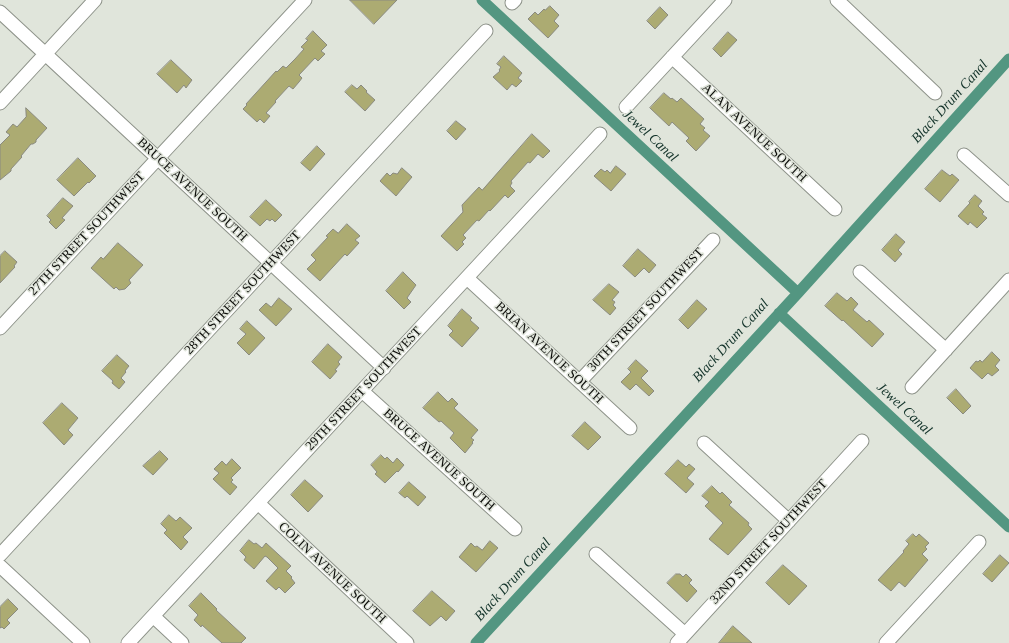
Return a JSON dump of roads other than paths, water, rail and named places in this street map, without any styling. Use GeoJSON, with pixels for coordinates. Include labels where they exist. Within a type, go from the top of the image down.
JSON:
{"type":"FeatureCollection","features":[{"type":"Feature","properties":{"kind":"street"},"geometry":{"type":"LineString","coordinates":[[0,102],[95,0]]}},
{"type":"Feature","properties":{"kind":"street","name":"27TH STREET SOUTHWEST"},"geometry":{"type":"LineString","coordinates":[[0,328],[305,0]]}},
{"type":"Feature","properties":{"kind":"street"},"geometry":{"type":"LineString","coordinates":[[626,107],[725,0]]}},
{"type":"Feature","properties":{"kind":"street"},"geometry":{"type":"LineString","coordinates":[[837,0],[935,93]]}},
{"type":"Feature","properties":{"kind":"street","name":"BRUCE AVENUE SOUTH"},"geometry":{"type":"LineString","coordinates":[[0,12],[384,368]]}},
{"type":"Feature","properties":{"kind":"street","name":"28TH STREET SOUTHWEST"},"geometry":{"type":"LineString","coordinates":[[0,555],[270,262],[486,31]]}},
{"type":"Feature","properties":{"kind":"street","name":"ALAN AVENUE SOUTH"},"geometry":{"type":"LineString","coordinates":[[672,57],[835,210]]}},
{"type":"Feature","properties":{"kind":"street","name":"29TH STREET SOUTHWEST"},"geometry":{"type":"LineString","coordinates":[[128,643],[600,134]]}},
{"type":"Feature","properties":{"kind":"street"},"geometry":{"type":"LineString","coordinates":[[964,155],[1009,195]]}},
{"type":"Feature","properties":{"kind":"street","name":"30TH STREET SOUTHWEST"},"geometry":{"type":"LineString","coordinates":[[580,381],[713,240]]}},
{"type":"Feature","properties":{"kind":"street"},"geometry":{"type":"LineString","coordinates":[[860,272],[946,350]]}},
{"type":"Feature","properties":{"kind":"street","name":"BRIAN AVENUE SOUTH"},"geometry":{"type":"LineString","coordinates":[[467,278],[630,428]]}},
{"type":"Feature","properties":{"kind":"street"},"geometry":{"type":"LineString","coordinates":[[912,387],[1009,280]]}},
{"type":"Feature","properties":{"kind":"street","name":"BRUCE AVENUE SOUTH"},"geometry":{"type":"LineString","coordinates":[[362,391],[515,529]]}},
{"type":"Feature","properties":{"kind":"street","name":"32ND STREET SOUTHWEST"},"geometry":{"type":"LineString","coordinates":[[681,638],[862,441]]}},
{"type":"Feature","properties":{"kind":"street"},"geometry":{"type":"LineString","coordinates":[[704,443],[789,521]]}},
{"type":"Feature","properties":{"kind":"street","name":"COLIN AVENUE SOUTH"},"geometry":{"type":"LineString","coordinates":[[258,503],[407,643]]}},
{"type":"Feature","properties":{"kind":"street"},"geometry":{"type":"LineString","coordinates":[[886,643],[978,542]]}},
{"type":"Feature","properties":{"kind":"street"},"geometry":{"type":"LineString","coordinates":[[596,554],[681,638]]}},
{"type":"Feature","properties":{"kind":"street"},"geometry":{"type":"LineString","coordinates":[[0,566],[83,643]]}},
{"type":"Feature","properties":{"kind":"street"},"geometry":{"type":"LineString","coordinates":[[153,616],[182,643]]}},
{"type":"Feature","properties":{"kind":"waterway","name":"Jewel Canal"},"geometry":{"type":"LineString","coordinates":[[482,0],[798,293]]}},
{"type":"Feature","properties":{"kind":"waterway","name":"Black Drum Canal"},"geometry":{"type":"LineString","coordinates":[[476,643],[798,293],[1009,59]]}},
{"type":"Feature","properties":{"kind":"waterway","name":"Jewel Canal"},"geometry":{"type":"LineString","coordinates":[[779,313],[1009,527]]}}]}
